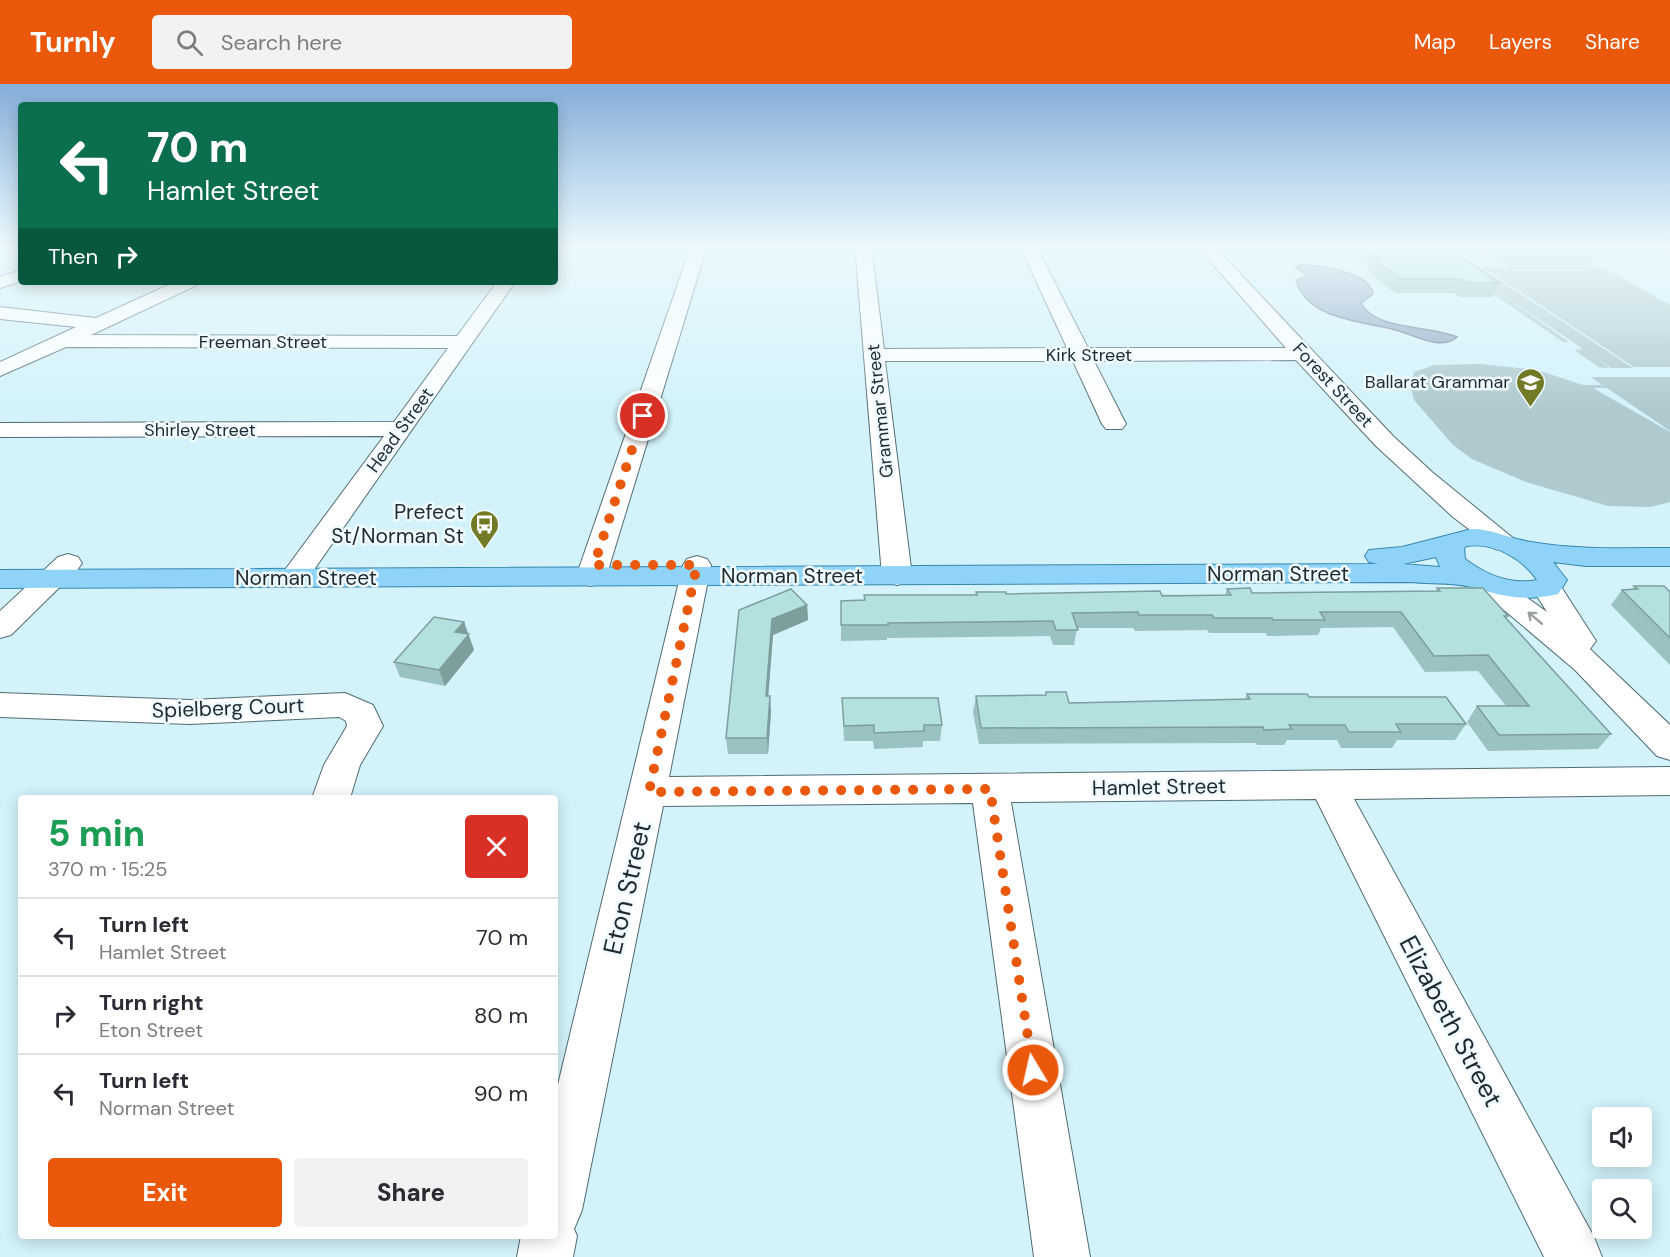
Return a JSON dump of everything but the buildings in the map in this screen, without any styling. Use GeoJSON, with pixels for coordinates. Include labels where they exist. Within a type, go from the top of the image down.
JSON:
{"type":"FeatureCollection","features":[{"type":"Feature","properties":{"kind":"main road","name":"Norman Street"},"geometry":{"type":"LineString","coordinates":[[896,570],[1402,556],[1478,537],[1514,546]]}},
{"type":"Feature","properties":{"kind":"main road"},"geometry":{"type":"LineString","coordinates":[[1451,544],[1451,562],[1485,583]]}},
{"type":"Feature","properties":{"kind":"main road"},"geometry":{"type":"LineString","coordinates":[[1514,546],[1586,557],[1670,557]]}},
{"type":"Feature","properties":{"kind":"main road"},"geometry":{"type":"LineString","coordinates":[[1514,546],[1541,563],[1550,584],[1597,573],[1670,573]]}},
{"type":"Feature","properties":{"kind":"main road","name":"Norman Street"},"geometry":{"type":"LineString","coordinates":[[0,563],[59,571],[896,570],[1410,573],[1485,583],[1524,591],[1550,584]]}},
{"type":"Feature","properties":{"kind":"main road","name":"Norman Street"},"geometry":{"type":"LineString","coordinates":[[0,579],[59,571]]}},
{"type":"Feature","properties":{"kind":"street"},"geometry":{"type":"LineString","coordinates":[[0,370],[148,301]]}},
{"type":"Feature","properties":{"kind":"street","name":"Head Street"},"geometry":{"type":"LineString","coordinates":[[298,572],[493,301]]}},
{"type":"Feature","properties":{"kind":"street"},"geometry":{"type":"LineString","coordinates":[[592,571],[681,301]]}},
{"type":"Feature","properties":{"kind":"street","name":"Grammar Street"},"geometry":{"type":"LineString","coordinates":[[869,301],[896,570]]}},
{"type":"Feature","properties":{"kind":"street"},"geometry":{"type":"LineString","coordinates":[[1055,301],[1114,424]]}},
{"type":"Feature","properties":{"kind":"street","name":"Forest Street"},"geometry":{"type":"LineString","coordinates":[[1255,301],[1412,470],[1474,522],[1514,546]]}},
{"type":"Feature","properties":{"kind":"street"},"geometry":{"type":"LineString","coordinates":[[0,313],[97,324]]}},
{"type":"Feature","properties":{"kind":"street","name":"Freeman Street"},"geometry":{"type":"LineString","coordinates":[[63,341],[463,342]]}},
{"type":"Feature","properties":{"kind":"street","name":"Kirk Street"},"geometry":{"type":"LineString","coordinates":[[874,355],[1303,354]]}},
{"type":"Feature","properties":{"kind":"street","name":"Shirley Street"},"geometry":{"type":"LineString","coordinates":[[0,430],[400,429]]}},
{"type":"Feature","properties":{"kind":"street","name":"Forest Street"},"geometry":{"type":"LineString","coordinates":[[1412,470],[1451,544]]}},
{"type":"Feature","properties":{"kind":"street"},"geometry":{"type":"LineString","coordinates":[[0,627],[59,571]]}},
{"type":"Feature","properties":{"kind":"street","name":"Eton Street"},"geometry":{"type":"LineString","coordinates":[[558,1197],[696,571]]}},
{"type":"Feature","properties":{"kind":"street"},"geometry":{"type":"LineString","coordinates":[[1485,583],[1532,615],[1611,684],[1670,747]]}},
{"type":"Feature","properties":{"kind":"street"},"geometry":{"type":"LineString","coordinates":[[1550,584],[1561,615],[1611,684]]}},
{"type":"Feature","properties":{"kind":"street","name":"Spielberg Court"},"geometry":{"type":"LineString","coordinates":[[0,705],[190,712],[345,705],[361,714],[365,726],[342,765],[331,795]]}},
{"type":"Feature","properties":{"kind":"street","name":"Hamlet Street"},"geometry":{"type":"LineString","coordinates":[[649,792],[1670,781]]}},
{"type":"Feature","properties":{"kind":"street","name":"Elizabeth Street"},"geometry":{"type":"LineString","coordinates":[[1328,785],[1574,1257]]}},
{"type":"Feature","properties":{"kind":"street"},"geometry":{"type":"LineString","coordinates":[[990,789],[1062,1257]]}},
{"type":"Feature","properties":{"kind":"street"},"geometry":{"type":"LineString","coordinates":[[544,1257],[548,1239]]}},
{"type":"Feature","properties":{"kind":"shaded area"},"geometry":{"type":"Polygon","coordinates":[[[1503,301],[1511,301],[1569,342],[1563,342],[1503,301]]]}},
{"type":"Feature","properties":{"kind":"shaded area"},"geometry":{"type":"Polygon","coordinates":[[[1512,301],[1531,301],[1633,368],[1611,368],[1598,359],[1609,368],[1599,367],[1574,350],[1583,349],[1512,301]]]}},
{"type":"Feature","properties":{"kind":"shaded area"},"geometry":{"type":"Polygon","coordinates":[[[1534,301],[1662,301],[1670,305],[1670,367],[1634,367],[1534,301]]]}},
{"type":"Feature","properties":{"kind":"shaded area"},"geometry":{"type":"Polygon","coordinates":[[[1481,364],[1537,370],[1583,385],[1602,385],[1591,377],[1670,377],[1670,431],[1607,388],[1593,388],[1670,432],[1670,502],[1650,507],[1608,506],[1526,482],[1472,459],[1453,445],[1414,400],[1411,388],[1414,372],[1434,365],[1481,364]]]}},
{"type":"Feature","properties":{"kind":"water"},"geometry":{"type":"Polygon","coordinates":[[[1309,301],[1364,301],[1361,303],[1368,312],[1378,318],[1391,323],[1457,337],[1451,341],[1437,343],[1399,331],[1339,317],[1309,301]]]}},
{"type":"Feature","properties":{"kind":"place","name":"Ballarat Grammar"},"geometry":{"type":"Point","coordinates":[1531,408]}},
{"type":"Feature","properties":{"kind":"place","name":"Prefect St/Norman St"},"geometry":{"type":"Point","coordinates":[485,550]}},
{"type":"Feature","properties":{"kind":"route"},"geometry":{"type":"LineString","coordinates":[[643,416],[594,565],[697,565],[649,792],[990,789],[1033,1070]]}}]}
